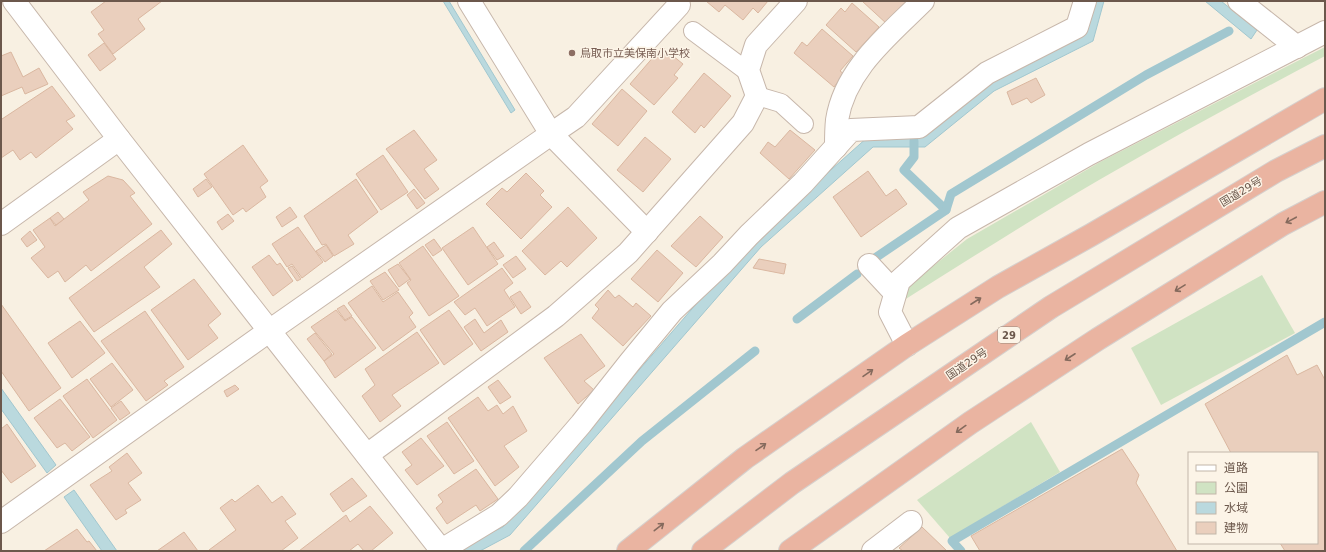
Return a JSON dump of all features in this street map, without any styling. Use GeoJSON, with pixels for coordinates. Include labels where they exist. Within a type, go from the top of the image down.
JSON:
{"type":"FeatureCollection","features":[{"type":"Feature","properties":{"kind":"highway"},"geometry":{"type":"LineString","coordinates":[[628,551],[745,458],[907,345],[998,287],[1091,235],[1325,99]]}},
{"type":"Feature","properties":{"kind":"highway","name":"国道29号"},"geometry":{"type":"LineString","coordinates":[[706,549],[792,483],[1051,307],[1276,172],[1325,146]]}},
{"type":"Feature","properties":{"kind":"highway"},"geometry":{"type":"LineString","coordinates":[[790,551],[970,423],[1092,343],[1282,224],[1325,202]]}},
{"type":"Feature","properties":{"kind":"street"},"geometry":{"type":"LineString","coordinates":[[14,1],[119,139],[441,551],[499,515],[518,497],[581,424],[672,312],[803,183],[851,130],[919,127],[987,73],[1077,27],[1085,1]]}},
{"type":"Feature","properties":{"kind":"street"},"geometry":{"type":"LineString","coordinates":[[470,1],[551,134],[647,232]]}},
{"type":"Feature","properties":{"kind":"street"},"geometry":{"type":"LineString","coordinates":[[367,455],[556,316],[628,253],[743,123],[757,96],[748,72],[756,45],[796,1]]}},
{"type":"Feature","properties":{"kind":"street"},"geometry":{"type":"LineString","coordinates":[[836,148],[837,120],[842,101],[852,78],[875,49],[923,1]]}},
{"type":"Feature","properties":{"kind":"street"},"geometry":{"type":"LineString","coordinates":[[1239,1],[1297,47]]}},
{"type":"Feature","properties":{"kind":"street"},"geometry":{"type":"LineString","coordinates":[[1,522],[269,331],[576,117],[679,5]]}},
{"type":"Feature","properties":{"kind":"street"},"geometry":{"type":"LineString","coordinates":[[907,345],[890,312],[898,281],[958,228],[1096,151],[1325,32]]}},
{"type":"Feature","properties":{"kind":"street"},"geometry":{"type":"LineString","coordinates":[[1,224],[119,139]]}},
{"type":"Feature","properties":{"kind":"street"},"geometry":{"type":"LineString","coordinates":[[869,265],[895,293]]}},
{"type":"Feature","properties":{"kind":"street"},"geometry":{"type":"LineString","coordinates":[[873,551],[911,522]]}},
{"type":"Feature","properties":{"kind":"lane"},"geometry":{"type":"LineString","coordinates":[[693,31],[748,72]]}},
{"type":"Feature","properties":{"kind":"lane"},"geometry":{"type":"LineString","coordinates":[[757,96],[781,103],[804,124]]}},
{"type":"Feature","properties":{"kind":"green space"},"geometry":{"type":"Polygon","coordinates":[[[1325,47],[1325,56],[1211,117],[1099,180],[901,302],[905,292],[912,283],[967,239],[1100,162],[1325,47]]]}},
{"type":"Feature","properties":{"kind":"green space"},"geometry":{"type":"Polygon","coordinates":[[[1262,275],[1295,333],[1161,405],[1131,348],[1262,275]]]}},
{"type":"Feature","properties":{"kind":"green space"},"geometry":{"type":"Polygon","coordinates":[[[1031,422],[1060,472],[950,538],[917,500],[1031,422]]]}},
{"type":"Feature","properties":{"kind":"water"},"geometry":{"type":"Polygon","coordinates":[[[443,1],[449,1],[515,110],[511,113],[443,1]]]}},
{"type":"Feature","properties":{"kind":"water"},"geometry":{"type":"Polygon","coordinates":[[[1092,1],[1104,1],[1093,41],[994,91],[925,147],[873,147],[761,247],[510,535],[480,551],[465,551],[462,546],[503,527],[750,242],[869,136],[920,135],[1092,1]]]}},
{"type":"Feature","properties":{"kind":"water"},"geometry":{"type":"Polygon","coordinates":[[[1205,1],[1221,1],[1257,30],[1251,39],[1205,1]]]}},
{"type":"Feature","properties":{"kind":"water"},"geometry":{"type":"Polygon","coordinates":[[[1,388],[56,465],[47,473],[1,409],[1,388]]]}},
{"type":"Feature","properties":{"kind":"water"},"geometry":{"type":"Polygon","coordinates":[[[74,490],[117,551],[102,551],[64,497],[74,490]]]}},
{"type":"Feature","properties":{"kind":"building"},"geometry":{"type":"Polygon","coordinates":[[[106,1],[162,1],[138,19],[145,29],[113,54],[98,34],[104,30],[91,12],[106,1]]]}},
{"type":"Feature","properties":{"kind":"building"},"geometry":{"type":"Polygon","coordinates":[[[706,1],[768,1],[758,13],[753,8],[743,20],[725,5],[719,12],[706,1]]]}},
{"type":"Feature","properties":{"kind":"building"},"geometry":{"type":"Polygon","coordinates":[[[862,1],[905,1],[906,2],[887,24],[862,1]]]}},
{"type":"Feature","properties":{"kind":"building"},"geometry":{"type":"Polygon","coordinates":[[[852,3],[879,27],[856,52],[826,25],[841,8],[845,12],[852,3]]]}},
{"type":"Feature","properties":{"kind":"building"},"geometry":{"type":"Polygon","coordinates":[[[822,29],[853,56],[840,71],[844,74],[834,87],[794,53],[802,42],[807,46],[822,29]]]}},
{"type":"Feature","properties":{"kind":"building"},"geometry":{"type":"Polygon","coordinates":[[[104,43],[116,59],[100,71],[88,55],[104,43]]]}},
{"type":"Feature","properties":{"kind":"building"},"geometry":{"type":"Polygon","coordinates":[[[662,47],[683,64],[674,75],[678,78],[654,105],[630,84],[662,47]]]}},
{"type":"Feature","properties":{"kind":"building"},"geometry":{"type":"Polygon","coordinates":[[[11,52],[23,77],[39,68],[48,84],[25,94],[22,87],[1,96],[1,56],[11,52]]]}},
{"type":"Feature","properties":{"kind":"building"},"geometry":{"type":"Polygon","coordinates":[[[704,73],[731,96],[704,128],[701,125],[695,133],[672,112],[704,73]]]}},
{"type":"Feature","properties":{"kind":"building"},"geometry":{"type":"Polygon","coordinates":[[[1036,78],[1045,95],[1031,103],[1027,98],[1012,105],[1007,92],[1036,78]]]}},
{"type":"Feature","properties":{"kind":"building"},"geometry":{"type":"Polygon","coordinates":[[[52,86],[75,116],[66,121],[73,129],[36,158],[31,152],[20,160],[13,150],[1,158],[1,116],[2,119],[52,86]]]}},
{"type":"Feature","properties":{"kind":"building"},"geometry":{"type":"Polygon","coordinates":[[[622,89],[647,111],[618,146],[592,124],[622,89]]]}},
{"type":"Feature","properties":{"kind":"building"},"geometry":{"type":"Polygon","coordinates":[[[414,130],[437,160],[424,169],[439,189],[425,199],[386,149],[414,130]]]}},
{"type":"Feature","properties":{"kind":"building"},"geometry":{"type":"Polygon","coordinates":[[[790,130],[815,150],[789,179],[760,153],[768,142],[775,147],[790,130]]]}},
{"type":"Feature","properties":{"kind":"building"},"geometry":{"type":"Polygon","coordinates":[[[645,137],[671,159],[643,192],[617,170],[645,137]]]}},
{"type":"Feature","properties":{"kind":"building"},"geometry":{"type":"Polygon","coordinates":[[[243,145],[268,181],[260,187],[266,197],[246,212],[243,208],[233,215],[204,174],[243,145]]]}},
{"type":"Feature","properties":{"kind":"building"},"geometry":{"type":"Polygon","coordinates":[[[383,155],[408,192],[381,210],[356,174],[383,155]]]}},
{"type":"Feature","properties":{"kind":"building"},"geometry":{"type":"Polygon","coordinates":[[[868,171],[886,196],[896,189],[907,204],[861,237],[833,197],[868,171]]]}},
{"type":"Feature","properties":{"kind":"building"},"geometry":{"type":"Polygon","coordinates":[[[526,173],[544,191],[540,195],[552,207],[521,239],[486,204],[502,188],[507,192],[526,173]]]}},
{"type":"Feature","properties":{"kind":"building"},"geometry":{"type":"Polygon","coordinates":[[[108,176],[123,180],[135,193],[130,196],[152,224],[91,271],[86,265],[65,282],[58,271],[48,278],[31,258],[45,247],[33,230],[50,218],[55,226],[89,200],[83,192],[108,176]]]}},
{"type":"Feature","properties":{"kind":"building"},"geometry":{"type":"Polygon","coordinates":[[[206,179],[212,187],[198,197],[193,189],[206,179]]]}},
{"type":"Feature","properties":{"kind":"building"},"geometry":{"type":"Polygon","coordinates":[[[356,179],[378,212],[348,235],[354,244],[334,256],[326,244],[322,245],[304,216],[356,179]]]}},
{"type":"Feature","properties":{"kind":"building"},"geometry":{"type":"Polygon","coordinates":[[[414,189],[425,203],[417,209],[407,195],[414,189]]]}},
{"type":"Feature","properties":{"kind":"building"},"geometry":{"type":"Polygon","coordinates":[[[290,207],[297,217],[282,227],[276,217],[290,207]]]}},
{"type":"Feature","properties":{"kind":"building"},"geometry":{"type":"Polygon","coordinates":[[[568,207],[597,238],[567,267],[561,261],[545,275],[522,251],[568,207]]]}},
{"type":"Feature","properties":{"kind":"building"},"geometry":{"type":"Polygon","coordinates":[[[58,212],[64,219],[56,225],[50,218],[58,212]]]}},
{"type":"Feature","properties":{"kind":"building"},"geometry":{"type":"Polygon","coordinates":[[[228,214],[234,221],[222,230],[217,222],[228,214]]]}},
{"type":"Feature","properties":{"kind":"building"},"geometry":{"type":"Polygon","coordinates":[[[700,216],[723,237],[696,267],[671,246],[700,216]]]}},
{"type":"Feature","properties":{"kind":"building"},"geometry":{"type":"Polygon","coordinates":[[[298,227],[323,262],[302,278],[292,264],[287,267],[272,244],[298,227]]]}},
{"type":"Feature","properties":{"kind":"building"},"geometry":{"type":"Polygon","coordinates":[[[473,227],[498,264],[468,285],[442,248],[473,227]]]}},
{"type":"Feature","properties":{"kind":"building"},"geometry":{"type":"Polygon","coordinates":[[[161,230],[172,244],[144,267],[160,287],[94,332],[69,298],[161,230]]]}},
{"type":"Feature","properties":{"kind":"building"},"geometry":{"type":"Polygon","coordinates":[[[30,231],[37,240],[27,247],[21,239],[30,231]]]}},
{"type":"Feature","properties":{"kind":"building"},"geometry":{"type":"Polygon","coordinates":[[[434,239],[442,250],[433,256],[425,245],[434,239]]]}},
{"type":"Feature","properties":{"kind":"building"},"geometry":{"type":"Polygon","coordinates":[[[494,242],[504,256],[497,260],[487,247],[494,242]]]}},
{"type":"Feature","properties":{"kind":"building"},"geometry":{"type":"Polygon","coordinates":[[[326,245],[333,256],[325,262],[316,251],[326,245]]]}},
{"type":"Feature","properties":{"kind":"building"},"geometry":{"type":"Polygon","coordinates":[[[423,246],[459,296],[429,316],[407,283],[411,280],[399,263],[423,246]]]}},
{"type":"Feature","properties":{"kind":"building"},"geometry":{"type":"Polygon","coordinates":[[[657,250],[683,273],[658,302],[631,279],[657,250]]]}},
{"type":"Feature","properties":{"kind":"building"},"geometry":{"type":"Polygon","coordinates":[[[269,255],[277,265],[280,263],[293,281],[273,296],[252,267],[269,255]]]}},
{"type":"Feature","properties":{"kind":"building"},"geometry":{"type":"Polygon","coordinates":[[[516,256],[526,269],[513,278],[503,265],[516,256]]]}},
{"type":"Feature","properties":{"kind":"building"},"geometry":{"type":"Polygon","coordinates":[[[759,259],[786,264],[784,274],[753,268],[759,259]]]}},
{"type":"Feature","properties":{"kind":"building"},"geometry":{"type":"Polygon","coordinates":[[[398,264],[410,279],[399,287],[388,270],[398,264]]]}},
{"type":"Feature","properties":{"kind":"building"},"geometry":{"type":"Polygon","coordinates":[[[292,266],[301,279],[297,281],[288,268],[292,266]]]}},
{"type":"Feature","properties":{"kind":"building"},"geometry":{"type":"Polygon","coordinates":[[[502,268],[513,283],[504,290],[515,307],[487,326],[475,308],[465,315],[454,302],[502,268]]]}},
{"type":"Feature","properties":{"kind":"building"},"geometry":{"type":"Polygon","coordinates":[[[385,272],[399,290],[383,300],[370,281],[385,272]]]}},
{"type":"Feature","properties":{"kind":"building"},"geometry":{"type":"Polygon","coordinates":[[[194,279],[221,314],[208,325],[218,338],[188,360],[151,310],[194,279]]]}},
{"type":"Feature","properties":{"kind":"building"},"geometry":{"type":"Polygon","coordinates":[[[372,286],[383,302],[398,292],[413,313],[409,317],[416,327],[383,351],[348,303],[372,286]]]}},
{"type":"Feature","properties":{"kind":"building"},"geometry":{"type":"Polygon","coordinates":[[[608,290],[615,298],[619,295],[633,307],[636,303],[651,316],[623,346],[592,318],[599,309],[595,305],[608,290]]]}},
{"type":"Feature","properties":{"kind":"building"},"geometry":{"type":"Polygon","coordinates":[[[520,291],[531,307],[521,314],[510,297],[520,291]]]}},
{"type":"Feature","properties":{"kind":"building"},"geometry":{"type":"Polygon","coordinates":[[[1,304],[61,388],[29,411],[1,371],[1,304]]]}},
{"type":"Feature","properties":{"kind":"building"},"geometry":{"type":"Polygon","coordinates":[[[344,305],[352,316],[345,320],[337,309],[344,305]]]}},
{"type":"Feature","properties":{"kind":"building"},"geometry":{"type":"Polygon","coordinates":[[[336,310],[345,321],[352,317],[376,348],[335,378],[324,361],[334,354],[311,327],[336,310]]]}},
{"type":"Feature","properties":{"kind":"building"},"geometry":{"type":"Polygon","coordinates":[[[449,310],[473,344],[444,365],[420,330],[449,310]]]}},
{"type":"Feature","properties":{"kind":"building"},"geometry":{"type":"Polygon","coordinates":[[[145,311],[184,367],[164,381],[168,385],[146,401],[101,341],[145,311]]]}},
{"type":"Feature","properties":{"kind":"building"},"geometry":{"type":"Polygon","coordinates":[[[475,319],[484,333],[501,320],[508,332],[481,351],[464,327],[475,319]]]}},
{"type":"Feature","properties":{"kind":"building"},"geometry":{"type":"Polygon","coordinates":[[[80,321],[105,353],[72,378],[48,343],[80,321]]]}},
{"type":"Feature","properties":{"kind":"building"},"geometry":{"type":"Polygon","coordinates":[[[417,332],[439,363],[392,395],[401,406],[380,422],[362,396],[375,385],[365,369],[417,332]]]}},
{"type":"Feature","properties":{"kind":"building"},"geometry":{"type":"Polygon","coordinates":[[[315,333],[332,354],[324,361],[307,339],[315,333]]]}},
{"type":"Feature","properties":{"kind":"building"},"geometry":{"type":"Polygon","coordinates":[[[581,334],[605,366],[584,381],[594,390],[578,404],[544,358],[581,334]]]}},
{"type":"Feature","properties":{"kind":"building"},"geometry":{"type":"Polygon","coordinates":[[[1287,355],[1297,375],[1317,365],[1325,380],[1325,551],[1285,551],[1281,544],[1318,544],[1318,452],[1230,452],[1205,404],[1287,355]]]}},
{"type":"Feature","properties":{"kind":"building"},"geometry":{"type":"Polygon","coordinates":[[[112,363],[133,390],[111,407],[90,379],[112,363]]]}},
{"type":"Feature","properties":{"kind":"building"},"geometry":{"type":"Polygon","coordinates":[[[87,379],[117,420],[93,438],[63,396],[87,379]]]}},
{"type":"Feature","properties":{"kind":"building"},"geometry":{"type":"Polygon","coordinates":[[[498,380],[511,397],[500,404],[488,387],[498,380]]]}},
{"type":"Feature","properties":{"kind":"building"},"geometry":{"type":"Polygon","coordinates":[[[235,385],[239,389],[227,397],[224,391],[235,385]]]}},
{"type":"Feature","properties":{"kind":"building"},"geometry":{"type":"Polygon","coordinates":[[[478,397],[488,411],[497,405],[503,414],[513,406],[527,431],[504,446],[519,467],[495,486],[448,418],[478,397]]]}},
{"type":"Feature","properties":{"kind":"building"},"geometry":{"type":"Polygon","coordinates":[[[60,399],[90,437],[72,451],[65,443],[57,448],[34,418],[60,399]]]}},
{"type":"Feature","properties":{"kind":"building"},"geometry":{"type":"Polygon","coordinates":[[[121,401],[130,413],[120,420],[111,408],[121,401]]]}},
{"type":"Feature","properties":{"kind":"building"},"geometry":{"type":"Polygon","coordinates":[[[447,422],[474,461],[454,474],[427,436],[447,422]]]}},
{"type":"Feature","properties":{"kind":"building"},"geometry":{"type":"Polygon","coordinates":[[[7,424],[36,466],[11,483],[1,470],[1,429],[7,424]]]}},
{"type":"Feature","properties":{"kind":"building"},"geometry":{"type":"Polygon","coordinates":[[[421,438],[444,466],[417,485],[405,470],[412,465],[402,452],[421,438]]]}},
{"type":"Feature","properties":{"kind":"building"},"geometry":{"type":"Polygon","coordinates":[[[1122,449],[1139,475],[1136,483],[1177,551],[980,551],[971,536],[1122,449]]]}},
{"type":"Feature","properties":{"kind":"building"},"geometry":{"type":"Polygon","coordinates":[[[127,453],[142,473],[128,483],[141,500],[125,510],[127,513],[116,520],[90,485],[112,471],[109,467],[127,453]]]}},
{"type":"Feature","properties":{"kind":"building"},"geometry":{"type":"Polygon","coordinates":[[[476,469],[498,499],[480,511],[476,505],[447,524],[436,508],[443,502],[438,495],[476,469]]]}},
{"type":"Feature","properties":{"kind":"building"},"geometry":{"type":"Polygon","coordinates":[[[352,478],[367,496],[343,512],[330,494],[352,478]]]}},
{"type":"Feature","properties":{"kind":"building"},"geometry":{"type":"Polygon","coordinates":[[[258,485],[272,503],[282,496],[296,514],[285,521],[298,538],[281,551],[210,551],[209,550],[236,530],[220,508],[232,499],[235,502],[258,485]]]}},
{"type":"Feature","properties":{"kind":"building"},"geometry":{"type":"Polygon","coordinates":[[[370,506],[393,533],[371,551],[364,551],[358,544],[349,551],[299,551],[346,515],[350,522],[370,506]]]}},
{"type":"Feature","properties":{"kind":"building"},"geometry":{"type":"Polygon","coordinates":[[[922,527],[947,551],[903,551],[899,548],[922,527]]]}},
{"type":"Feature","properties":{"kind":"building"},"geometry":{"type":"Polygon","coordinates":[[[77,529],[87,542],[89,541],[97,551],[44,551],[77,529]]]}},
{"type":"Feature","properties":{"kind":"building"},"geometry":{"type":"Polygon","coordinates":[[[184,532],[198,551],[157,551],[184,532]]]}},
{"type":"Feature","properties":{"kind":"waterway"},"geometry":{"type":"LineString","coordinates":[[875,258],[946,210],[951,194],[1146,75],[1229,31]]}},
{"type":"Feature","properties":{"kind":"waterway"},"geometry":{"type":"LineString","coordinates":[[914,141],[914,157],[904,170],[946,210]]}},
{"type":"Feature","properties":{"kind":"waterway"},"geometry":{"type":"LineString","coordinates":[[797,319],[857,274]]}},
{"type":"Feature","properties":{"kind":"waterway"},"geometry":{"type":"LineString","coordinates":[[961,551],[952,541],[1325,322]]}},
{"type":"Feature","properties":{"kind":"waterway"},"geometry":{"type":"LineString","coordinates":[[524,551],[642,441],[755,351]]}},
{"type":"Feature","properties":{"kind":"place","name":"鳥取市立美保南小学校"},"geometry":{"type":"Point","coordinates":[572,53]}}]}
